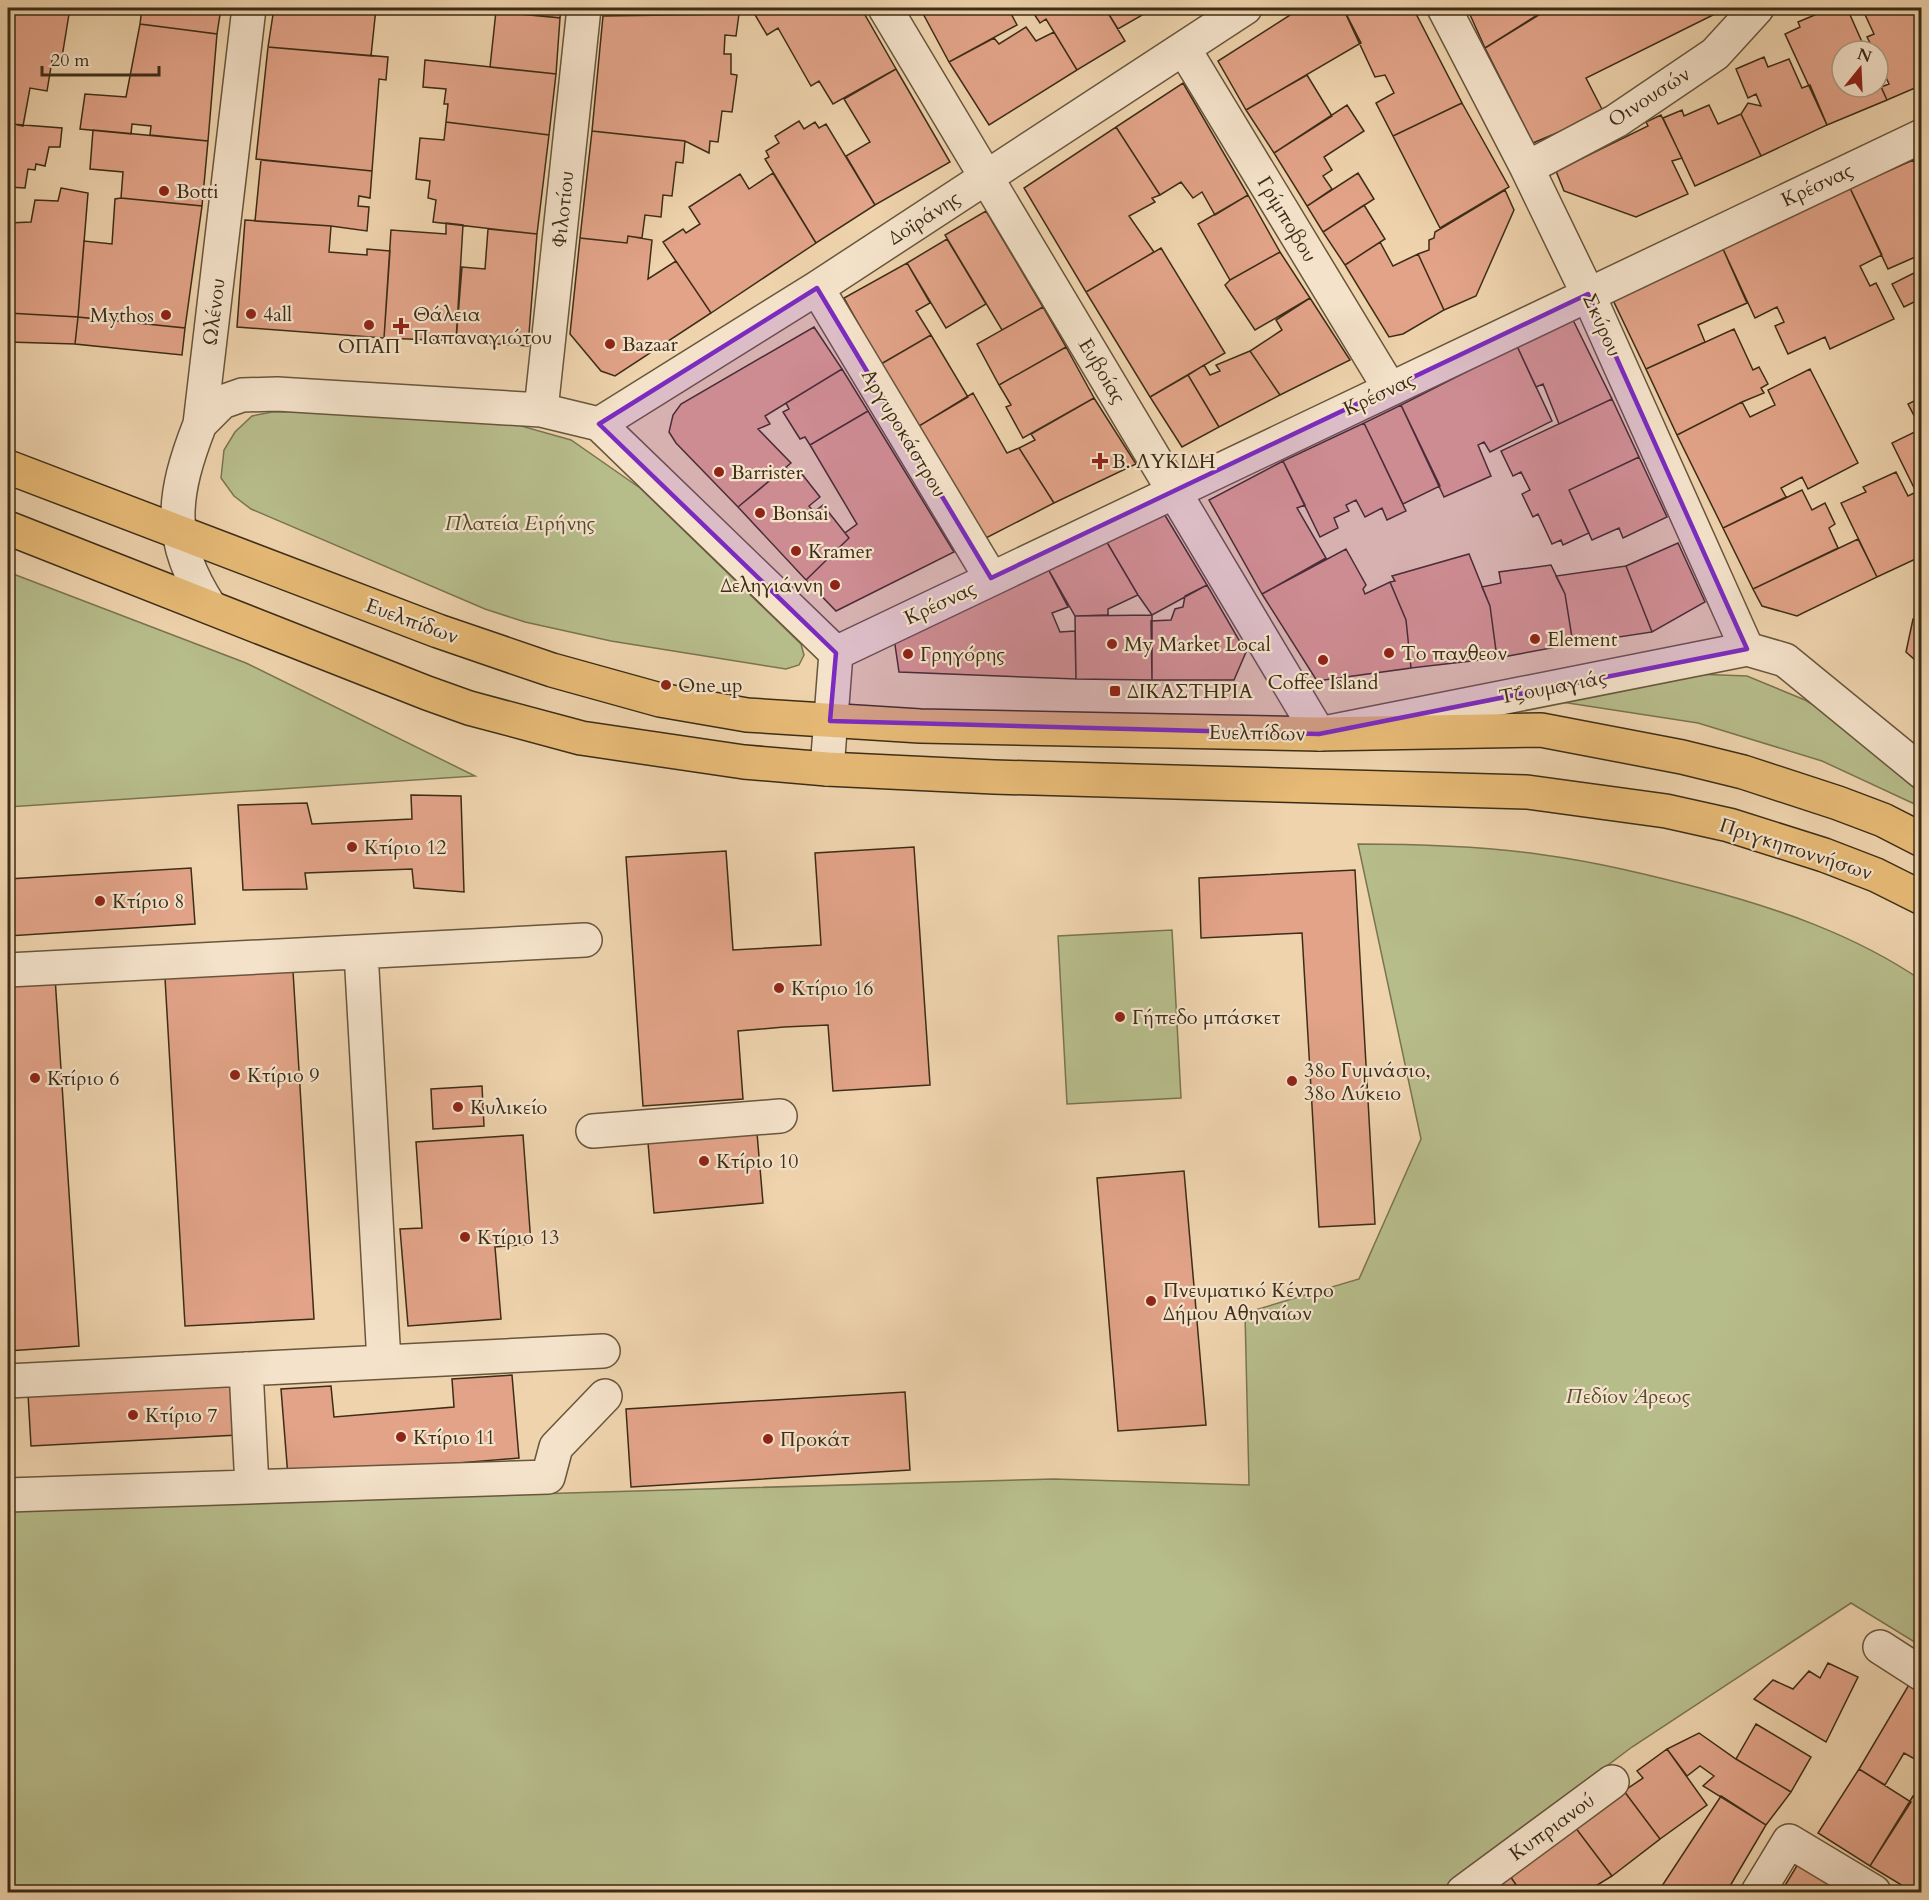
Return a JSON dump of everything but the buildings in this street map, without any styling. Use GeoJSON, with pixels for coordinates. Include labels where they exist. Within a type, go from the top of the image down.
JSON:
{"type":"FeatureCollection","features":[{"type":"Feature","properties":{"kind":"main road","name":"Ευελπίδων"},"geometry":{"type":"LineString","coordinates":[[8,467],[438,631],[605,686],[660,700],[747,715],[920,726],[1319,734],[1540,730],[1682,757],[1743,772],[1883,820],[1922,840]]}},
{"type":"Feature","properties":{"kind":"main road"},"geometry":{"type":"LineString","coordinates":[[8,528],[469,708],[581,738],[744,762],[827,769]]}},
{"type":"Feature","properties":{"kind":"main road","name":"Πριγκηποννήσων"},"geometry":{"type":"LineString","coordinates":[[827,769],[994,777],[1527,792],[1666,811],[1729,825],[1824,855],[1876,875],[1922,898]]}},
{"type":"Feature","properties":{"kind":"street","name":"Ωλένου"},"geometry":{"type":"LineString","coordinates":[[210,607],[197,587],[185,561],[178,531],[179,500],[185,464],[201,424],[249,8]]}},
{"type":"Feature","properties":{"kind":"street","name":"Φιλοτίου"},"geometry":{"type":"LineString","coordinates":[[541,410],[584,8]]}},
{"type":"Feature","properties":{"kind":"street","name":"Ευβοίας"},"geometry":{"type":"LineString","coordinates":[[885,8],[1319,734]]}},
{"type":"Feature","properties":{"kind":"street","name":"Δοϊράνης"},"geometry":{"type":"LineString","coordinates":[[599,424],[817,288],[1245,8]]}},
{"type":"Feature","properties":{"kind":"street","name":"Σκύρου"},"geometry":{"type":"LineString","coordinates":[[1444,8],[1527,168],[1587,294],[1747,649]]}},
{"type":"Feature","properties":{"kind":"street","name":"Οινουσών"},"geometry":{"type":"LineString","coordinates":[[1527,168],[1616,121],[1716,54],[1757,8]]}},
{"type":"Feature","properties":{"kind":"street","name":"Γρίμποβου"},"geometry":{"type":"LineString","coordinates":[[1184,49],[1390,389]]}},
{"type":"Feature","properties":{"kind":"street","name":"Κρέσνας"},"geometry":{"type":"LineString","coordinates":[[836,652],[1922,136]]}},
{"type":"Feature","properties":{"kind":"street","name":"Αργυροκάστρου"},"geometry":{"type":"LineString","coordinates":[[817,288],[991,578]]}},
{"type":"Feature","properties":{"kind":"street"},"geometry":{"type":"LineString","coordinates":[[201,424],[222,402],[242,395],[277,394],[541,410],[599,424],[836,652],[827,769]]}},
{"type":"Feature","properties":{"kind":"street","name":"Τζουμαγιάς"},"geometry":{"type":"LineString","coordinates":[[1319,734],[1747,649],[1785,660],[1922,772]]}},
{"type":"Feature","properties":{"kind":"street"},"geometry":{"type":"LineString","coordinates":[[8,970],[585,940]]}},
{"type":"Feature","properties":{"kind":"street"},"geometry":{"type":"LineString","coordinates":[[361,952],[384,1362]]}},
{"type":"Feature","properties":{"kind":"street"},"geometry":{"type":"LineString","coordinates":[[593,1131],[780,1116]]}},
{"type":"Feature","properties":{"kind":"street"},"geometry":{"type":"LineString","coordinates":[[8,1381],[603,1351]]}},
{"type":"Feature","properties":{"kind":"street"},"geometry":{"type":"LineString","coordinates":[[246,1368],[252,1487]]}},
{"type":"Feature","properties":{"kind":"street"},"geometry":{"type":"LineString","coordinates":[[8,1495],[548,1477],[556,1447],[605,1396]]}},
{"type":"Feature","properties":{"kind":"street"},"geometry":{"type":"LineString","coordinates":[[1880,1647],[1922,1674]]}},
{"type":"Feature","properties":{"kind":"street","name":"Κυπριανού"},"geometry":{"type":"LineString","coordinates":[[1463,1893],[1612,1782]]}},
{"type":"Feature","properties":{"kind":"street"},"geometry":{"type":"LineString","coordinates":[[1758,1893],[1789,1841],[1874,1893]]}},
{"type":"Feature","properties":{"kind":"highlighted area"},"geometry":{"type":"Polygon","coordinates":[[[817,288],[991,578],[1588,294],[1747,649],[1319,734],[830,721],[836,653],[599,424],[817,288]]]}},
{"type":"Feature","properties":{"kind":"green space","name":"Πλατεία Ειρήνης"},"geometry":{"type":"Polygon","coordinates":[[[396,411],[507,422],[571,440],[640,488],[801,644],[804,655],[799,665],[786,669],[611,641],[525,622],[485,609],[251,509],[234,496],[221,478],[224,450],[235,432],[252,416],[272,412],[396,411]]]}},
{"type":"Feature","properties":{"kind":"green space"},"geometry":{"type":"Polygon","coordinates":[[[8,572],[246,663],[475,776],[8,807],[8,572]]]}},
{"type":"Feature","properties":{"kind":"green space"},"geometry":{"type":"Polygon","coordinates":[[[1669,673],[1747,676],[1805,700],[1862,733],[1921,795],[1921,807],[1822,761],[1698,723],[1542,699],[1669,673]]]}},
{"type":"Feature","properties":{"kind":"green space","name":"Πεδίον Άρεως"},"geometry":{"type":"Polygon","coordinates":[[[1358,844],[1498,849],[1584,861],[1662,878],[1758,904],[1815,925],[1869,949],[1921,980],[1921,1646],[1851,1603],[1632,1747],[1439,1892],[8,1892],[8,1509],[1054,1479],[1249,1485],[1245,1313],[1359,1279],[1421,1139],[1358,844]]]}},
{"type":"Feature","properties":{"kind":"green space","name":"Γήπεδο μπάσκετ"},"geometry":{"type":"Polygon","coordinates":[[[1172,930],[1181,1098],[1067,1104],[1058,936],[1172,930]]]}},
{"type":"Feature","properties":{"kind":"place","name":"Botti"},"geometry":{"type":"Point","coordinates":[164,191]}},
{"type":"Feature","properties":{"kind":"place","name":"4all"},"geometry":{"type":"Point","coordinates":[251,314]}},
{"type":"Feature","properties":{"kind":"place","name":"Mythos"},"geometry":{"type":"Point","coordinates":[166,315]}},
{"type":"Feature","properties":{"kind":"place","name":"ΟΠΑΠ"},"geometry":{"type":"Point","coordinates":[369,325]}},
{"type":"Feature","properties":{"kind":"place","name":"Θάλεια Παπαναγιώτου"},"geometry":{"type":"Point","coordinates":[401,326]}},
{"type":"Feature","properties":{"kind":"place","name":"Bazaar"},"geometry":{"type":"Point","coordinates":[610,344]}},
{"type":"Feature","properties":{"kind":"place","name":"Β. ΛΥΚΙΔΗ"},"geometry":{"type":"Point","coordinates":[1100,461]}},
{"type":"Feature","properties":{"kind":"place","name":"Barrister"},"geometry":{"type":"Point","coordinates":[719,472]}},
{"type":"Feature","properties":{"kind":"place","name":"Bonsai"},"geometry":{"type":"Point","coordinates":[760,513]}},
{"type":"Feature","properties":{"kind":"place","name":"Kramer"},"geometry":{"type":"Point","coordinates":[796,551]}},
{"type":"Feature","properties":{"kind":"place","name":"Δεληγιάννη"},"geometry":{"type":"Point","coordinates":[835,585]}},
{"type":"Feature","properties":{"kind":"place","name":"Element"},"geometry":{"type":"Point","coordinates":[1535,639]}},
{"type":"Feature","properties":{"kind":"place","name":"My Market Local"},"geometry":{"type":"Point","coordinates":[1112,644]}},
{"type":"Feature","properties":{"kind":"place","name":"Το πανθεον"},"geometry":{"type":"Point","coordinates":[1389,653]}},
{"type":"Feature","properties":{"kind":"place","name":"Γρηγόρης"},"geometry":{"type":"Point","coordinates":[908,654]}},
{"type":"Feature","properties":{"kind":"place","name":"Coffee Island"},"geometry":{"type":"Point","coordinates":[1323,660]}},
{"type":"Feature","properties":{"kind":"place","name":"One up"},"geometry":{"type":"Point","coordinates":[666,685]}},
{"type":"Feature","properties":{"kind":"place","name":"ΔΙΚΑΣΤΗΡΙΑ"},"geometry":{"type":"Point","coordinates":[1115,691]}},
{"type":"Feature","properties":{"kind":"place","name":"Κτίριο 12"},"geometry":{"type":"Point","coordinates":[352,847]}},
{"type":"Feature","properties":{"kind":"place","name":"Κτίριο 8"},"geometry":{"type":"Point","coordinates":[100,901]}},
{"type":"Feature","properties":{"kind":"place","name":"Κτίριο 16"},"geometry":{"type":"Point","coordinates":[779,988]}},
{"type":"Feature","properties":{"kind":"place","name":"Γήπεδο μπάσκετ"},"geometry":{"type":"Point","coordinates":[1120,1017]}},
{"type":"Feature","properties":{"kind":"place","name":"Κτίριο 9"},"geometry":{"type":"Point","coordinates":[235,1075]}},
{"type":"Feature","properties":{"kind":"place","name":"Κτίριο 6"},"geometry":{"type":"Point","coordinates":[35,1078]}},
{"type":"Feature","properties":{"kind":"place","name":"38ο Γυμνάσιο, 38ο Λύκειο"},"geometry":{"type":"Point","coordinates":[1292,1081]}},
{"type":"Feature","properties":{"kind":"place","name":"Κυλικείο"},"geometry":{"type":"Point","coordinates":[458,1107]}},
{"type":"Feature","properties":{"kind":"place","name":"Κτίριο 10"},"geometry":{"type":"Point","coordinates":[704,1161]}},
{"type":"Feature","properties":{"kind":"place","name":"Κτίριο 13"},"geometry":{"type":"Point","coordinates":[465,1237]}},
{"type":"Feature","properties":{"kind":"place","name":"Πνευματικό Κέντρο Δήμου Αθηναίων"},"geometry":{"type":"Point","coordinates":[1151,1301]}},
{"type":"Feature","properties":{"kind":"place","name":"Κτίριο 7"},"geometry":{"type":"Point","coordinates":[133,1415]}},
{"type":"Feature","properties":{"kind":"place","name":"Κτίριο 11"},"geometry":{"type":"Point","coordinates":[401,1437]}},
{"type":"Feature","properties":{"kind":"place","name":"Προκάτ"},"geometry":{"type":"Point","coordinates":[768,1439]}}]}
